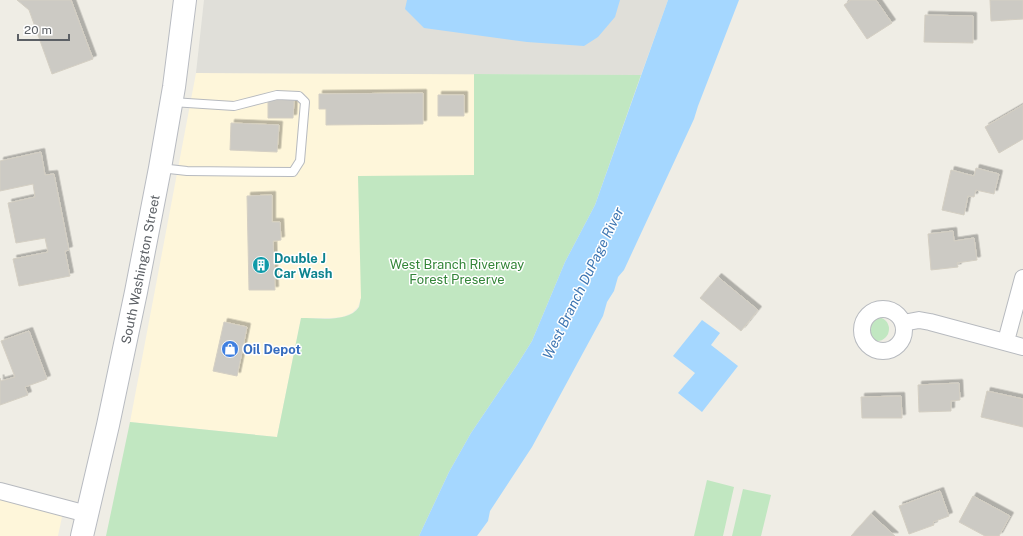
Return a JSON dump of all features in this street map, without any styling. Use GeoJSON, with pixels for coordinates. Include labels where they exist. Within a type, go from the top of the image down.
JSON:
{"type":"FeatureCollection","features":[{"type":"Feature","properties":{"kind":"main road","name":"South Washington Street"},"geometry":{"type":"LineString","coordinates":[[82,536],[108,425],[160,168],[185,0]]}},
{"type":"Feature","properties":{"kind":"street"},"geometry":{"type":"LineString","coordinates":[[1006,341],[1023,278]]}},
{"type":"Feature","properties":{"kind":"street"},"geometry":{"type":"LineString","coordinates":[[902,323],[919,320],[930,322],[1006,341],[1023,347]]}},
{"type":"Feature","properties":{"kind":"street"},"geometry":{"type":"LineString","coordinates":[[0,492],[87,514]]}},
{"type":"Feature","properties":{"kind":"lane"},"geometry":{"type":"LineString","coordinates":[[160,168],[187,171],[293,172],[300,161],[305,102],[299,96],[277,95],[234,106],[171,102]]}},
{"type":"Feature","properties":{"kind":"shaded area"},"geometry":{"type":"Polygon","coordinates":[[[204,0],[668,0],[641,75],[196,73],[204,0]]]}},
{"type":"Feature","properties":{"kind":"shaded area"},"geometry":{"type":"Polygon","coordinates":[[[196,73],[474,74],[474,175],[361,298],[358,307],[352,313],[342,317],[301,318],[277,437],[130,422],[196,73]]]}},
{"type":"Feature","properties":{"kind":"shaded area"},"geometry":{"type":"Polygon","coordinates":[[[0,497],[63,512],[58,536],[0,536],[0,497]]]}},
{"type":"Feature","properties":{"kind":"green space","name":"West Branch Riverway Forest Preserve"},"geometry":{"type":"Polygon","coordinates":[[[474,74],[641,75],[595,205],[565,262],[532,341],[471,433],[449,472],[419,536],[106,536],[130,422],[277,437],[301,318],[340,318],[354,312],[359,307],[361,298],[358,176],[474,175],[474,74]]]}},
{"type":"Feature","properties":{"kind":"green space"},"geometry":{"type":"Polygon","coordinates":[[[877,317],[882,318],[888,324],[888,334],[882,340],[877,341],[872,340],[866,334],[865,329],[866,324],[872,318],[877,317]]]}},
{"type":"Feature","properties":{"kind":"green space"},"geometry":{"type":"Polygon","coordinates":[[[707,480],[734,487],[723,536],[694,536],[707,480]]]}},
{"type":"Feature","properties":{"kind":"green space"},"geometry":{"type":"Polygon","coordinates":[[[743,489],[771,495],[761,536],[732,536],[743,489]]]}},
{"type":"Feature","properties":{"kind":"water"},"geometry":{"type":"Polygon","coordinates":[[[407,0],[620,0],[615,17],[598,37],[584,46],[527,42],[424,28],[405,9],[407,0]]]}},
{"type":"Feature","properties":{"kind":"water","name":"West Branch DuPage River"},"geometry":{"type":"Polygon","coordinates":[[[668,0],[739,0],[694,119],[624,270],[618,277],[614,291],[607,302],[603,316],[532,447],[490,511],[488,521],[477,536],[419,536],[449,472],[471,433],[532,341],[565,262],[595,205],[668,0]]]}},
{"type":"Feature","properties":{"kind":"water"},"geometry":{"type":"Polygon","coordinates":[[[702,320],[720,333],[711,345],[738,366],[702,412],[678,393],[695,373],[673,356],[702,320]]]}},
{"type":"Feature","properties":{"kind":"building"},"geometry":{"type":"Polygon","coordinates":[[[17,0],[71,0],[93,59],[52,74],[29,10],[17,0]]]}},
{"type":"Feature","properties":{"kind":"building"},"geometry":{"type":"Polygon","coordinates":[[[851,0],[876,0],[892,23],[867,39],[844,5],[851,0]]]}},
{"type":"Feature","properties":{"kind":"building"},"geometry":{"type":"Polygon","coordinates":[[[990,0],[1023,0],[1023,19],[991,21],[990,0]]]}},
{"type":"Feature","properties":{"kind":"building"},"geometry":{"type":"Polygon","coordinates":[[[925,15],[973,16],[973,43],[924,42],[925,15]]]}},
{"type":"Feature","properties":{"kind":"building"},"geometry":{"type":"Polygon","coordinates":[[[423,93],[423,124],[326,125],[326,109],[319,109],[319,94],[423,93]]]}},
{"type":"Feature","properties":{"kind":"building"},"geometry":{"type":"Polygon","coordinates":[[[438,95],[464,95],[464,116],[438,116],[438,95]]]}},
{"type":"Feature","properties":{"kind":"building"},"geometry":{"type":"Polygon","coordinates":[[[268,100],[294,100],[293,118],[268,118],[268,100]]]}},
{"type":"Feature","properties":{"kind":"building"},"geometry":{"type":"Polygon","coordinates":[[[1023,105],[1023,139],[999,153],[985,127],[1023,105]]]}},
{"type":"Feature","properties":{"kind":"building"},"geometry":{"type":"Polygon","coordinates":[[[231,123],[279,125],[277,152],[230,150],[231,123]]]}},
{"type":"Feature","properties":{"kind":"building"},"geometry":{"type":"Polygon","coordinates":[[[41,152],[45,175],[54,174],[69,250],[65,251],[70,276],[19,286],[13,259],[48,252],[45,238],[16,243],[8,203],[35,197],[33,184],[0,191],[0,161],[41,152]]]}},
{"type":"Feature","properties":{"kind":"building"},"geometry":{"type":"Polygon","coordinates":[[[976,168],[999,174],[994,194],[976,190],[974,197],[968,196],[964,215],[942,210],[951,170],[974,176],[976,168]]]}},
{"type":"Feature","properties":{"kind":"building","name":"Double J Car Wash"},"geometry":{"type":"Polygon","coordinates":[[[272,195],[272,222],[280,222],[281,240],[273,241],[275,290],[249,290],[247,196],[272,195]]]}},
{"type":"Feature","properties":{"kind":"building"},"geometry":{"type":"Polygon","coordinates":[[[953,231],[954,241],[974,238],[977,260],[957,263],[958,267],[931,270],[928,234],[953,231]]]}},
{"type":"Feature","properties":{"kind":"building"},"geometry":{"type":"Polygon","coordinates":[[[718,277],[758,310],[741,331],[700,298],[718,277]]]}},
{"type":"Feature","properties":{"kind":"building","name":"Oil Depot"},"geometry":{"type":"Polygon","coordinates":[[[224,322],[247,327],[237,376],[213,371],[224,322]]]}},
{"type":"Feature","properties":{"kind":"building"},"geometry":{"type":"Polygon","coordinates":[[[29,331],[47,379],[25,387],[28,395],[0,405],[0,378],[1,381],[15,377],[1,341],[29,331]]]}},
{"type":"Feature","properties":{"kind":"building"},"geometry":{"type":"Polygon","coordinates":[[[959,383],[960,400],[951,401],[951,411],[919,412],[918,385],[959,383]]]}},
{"type":"Feature","properties":{"kind":"building"},"geometry":{"type":"Polygon","coordinates":[[[987,391],[1023,399],[1023,427],[981,417],[987,391]]]}},
{"type":"Feature","properties":{"kind":"building"},"geometry":{"type":"Polygon","coordinates":[[[901,396],[902,418],[862,418],[861,397],[901,396]]]}},
{"type":"Feature","properties":{"kind":"building"},"geometry":{"type":"Polygon","coordinates":[[[940,491],[949,516],[933,522],[934,525],[909,534],[899,506],[940,491]]]}},
{"type":"Feature","properties":{"kind":"building"},"geometry":{"type":"Polygon","coordinates":[[[973,496],[1010,516],[999,536],[985,536],[959,522],[973,496]]]}},
{"type":"Feature","properties":{"kind":"building"},"geometry":{"type":"Polygon","coordinates":[[[871,514],[895,536],[851,536],[871,514]]]}},
{"type":"Feature","properties":{"kind":"place","name":"Double J Car Wash"},"geometry":{"type":"Point","coordinates":[261,265]}},
{"type":"Feature","properties":{"kind":"place","name":"Oil Depot"},"geometry":{"type":"Point","coordinates":[230,349]}}]}
